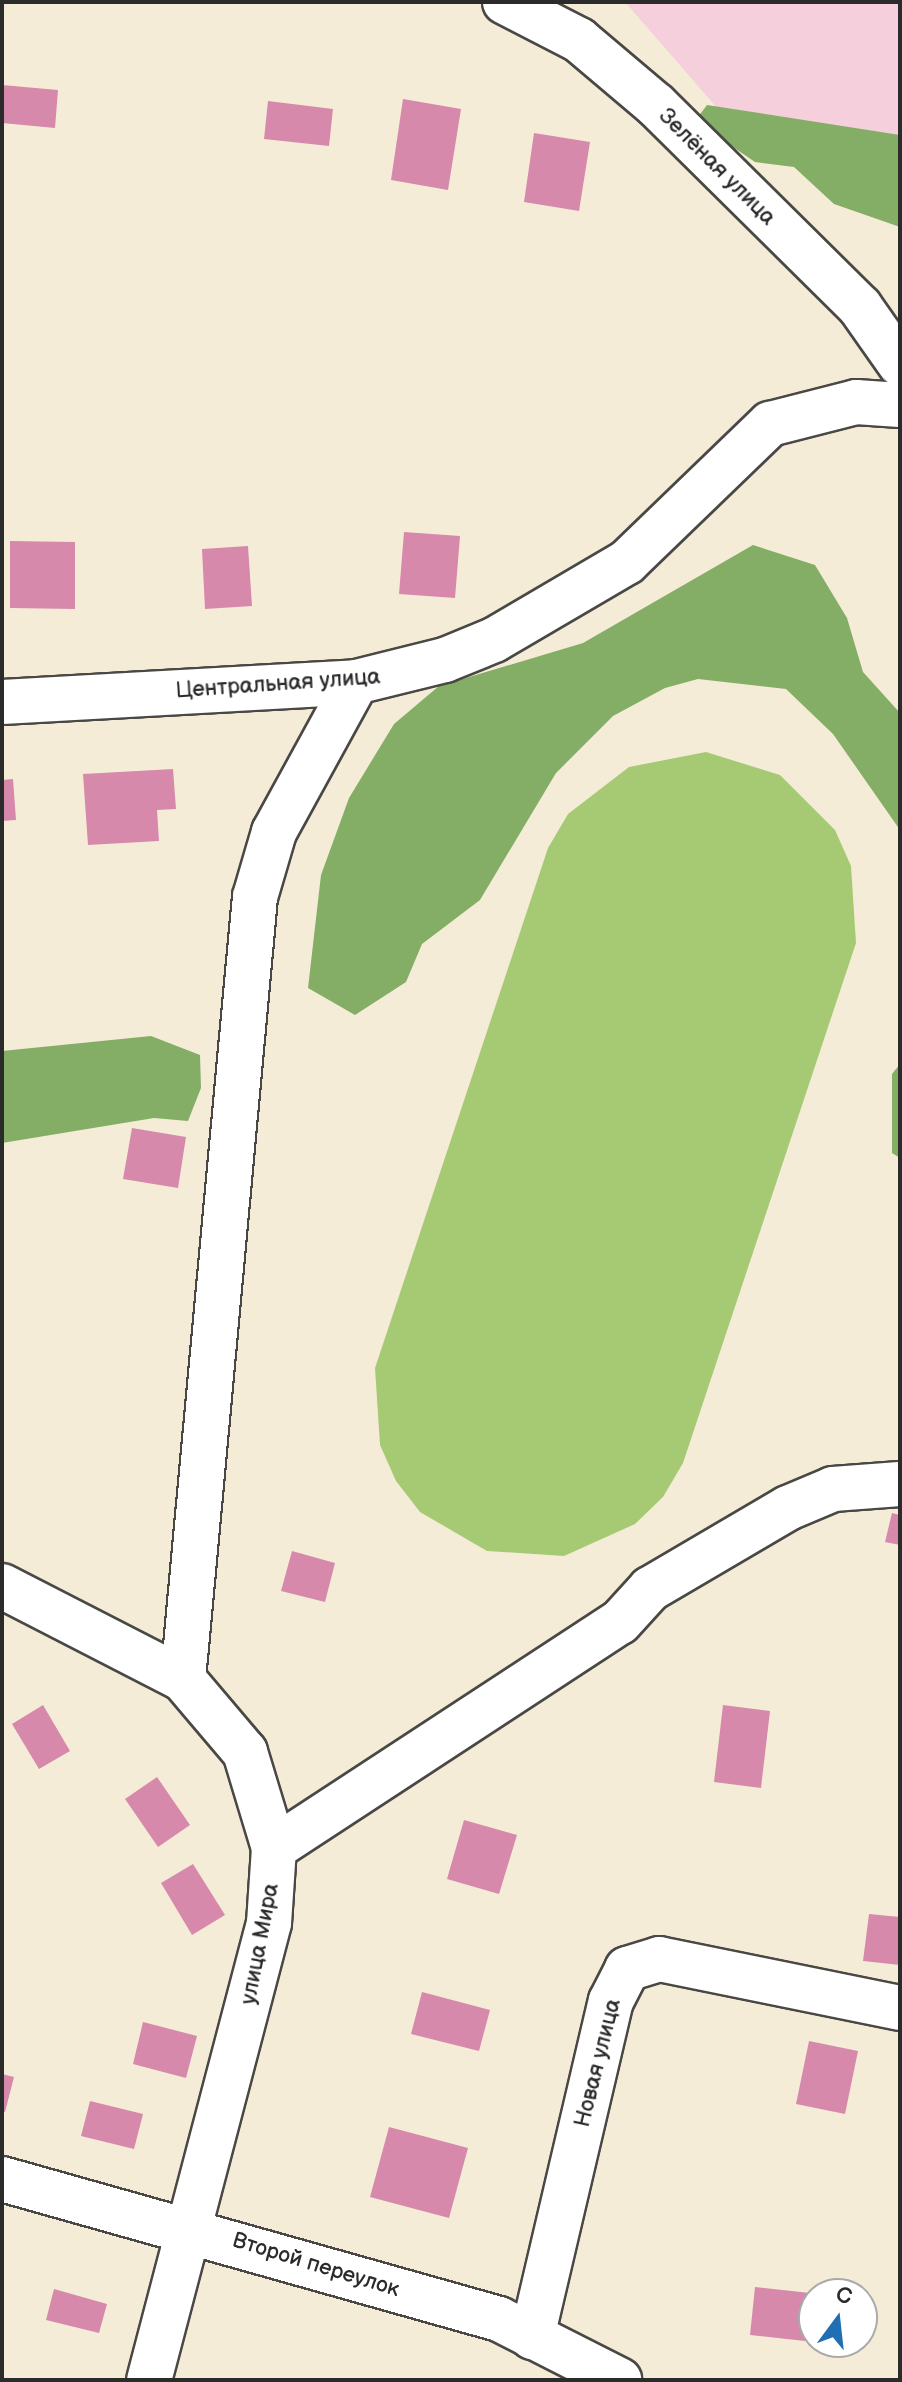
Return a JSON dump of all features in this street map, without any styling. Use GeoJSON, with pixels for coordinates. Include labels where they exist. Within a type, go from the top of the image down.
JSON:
{"type":"FeatureCollection","features":[{"type":"Feature","properties":{"kind":"street","name":"Зелёная улица"},"geometry":{"type":"LineString","coordinates":[[505,2],[579,40],[656,105],[860,307],[900,364]]}},
{"type":"Feature","properties":{"kind":"street","name":"Центральная улица"},"geometry":{"type":"LineString","coordinates":[[2,702],[356,682],[445,660],[562,604],[627,562],[770,424],[856,402],[900,405]]}},
{"type":"Feature","properties":{"kind":"street"},"geometry":{"type":"LineString","coordinates":[[183,1679],[255,897],[274,832],[356,682]]}},
{"type":"Feature","properties":{"kind":"street"},"geometry":{"type":"LineString","coordinates":[[274,1848],[620,1622],[650,1589],[799,1503],[833,1489],[900,1484]]}},
{"type":"Feature","properties":{"kind":"street","name":"улица Мира"},"geometry":{"type":"LineString","coordinates":[[2,1586],[183,1679],[245,1752],[274,1848],[269,1923],[149,2380]]}},
{"type":"Feature","properties":{"kind":"street","name":"Новая улица"},"geometry":{"type":"LineString","coordinates":[[532,2337],[611,2001],[627,1969],[659,1959],[900,2008]]}},
{"type":"Feature","properties":{"kind":"street","name":"Второй переулок"},"geometry":{"type":"LineString","coordinates":[[2,2179],[190,2228],[499,2319],[619,2380]]}},
{"type":"Feature","properties":{"kind":"shaded area"},"geometry":{"type":"Polygon","coordinates":[[[625,2],[900,2],[900,135],[718,109],[625,2]]]}},
{"type":"Feature","properties":{"kind":"green space"},"geometry":{"type":"Polygon","coordinates":[[[707,105],[900,135],[900,227],[834,204],[794,167],[755,162],[695,121],[707,105]]]}},
{"type":"Feature","properties":{"kind":"green space"},"geometry":{"type":"Polygon","coordinates":[[[753,545],[815,565],[847,618],[863,672],[900,713],[900,830],[833,734],[786,689],[698,679],[665,688],[613,716],[556,773],[480,900],[422,944],[406,982],[355,1015],[308,988],[321,875],[349,798],[394,724],[439,686],[583,643],[753,545]]]}},
{"type":"Feature","properties":{"kind":"green space"},"geometry":{"type":"Polygon","coordinates":[[[706,752],[780,775],[835,830],[851,866],[856,943],[683,1463],[663,1497],[635,1524],[564,1556],[487,1551],[420,1512],[396,1481],[380,1445],[375,1368],[548,848],[568,814],[629,767],[706,752]]]}},
{"type":"Feature","properties":{"kind":"green space"},"geometry":{"type":"Polygon","coordinates":[[[151,1036],[200,1055],[201,1088],[188,1121],[154,1118],[2,1143],[2,1051],[151,1036]]]}},
{"type":"Feature","properties":{"kind":"green space"},"geometry":{"type":"Polygon","coordinates":[[[900,1064],[900,1158],[892,1153],[892,1074],[900,1064]]]}},
{"type":"Feature","properties":{"kind":"building"},"geometry":{"type":"Polygon","coordinates":[[[2,85],[58,90],[55,128],[2,123],[2,85]]]}},
{"type":"Feature","properties":{"kind":"building"},"geometry":{"type":"Polygon","coordinates":[[[403,99],[461,109],[448,190],[391,180],[403,99]]]}},
{"type":"Feature","properties":{"kind":"building"},"geometry":{"type":"Polygon","coordinates":[[[268,101],[333,109],[329,146],[264,139],[268,101]]]}},
{"type":"Feature","properties":{"kind":"building"},"geometry":{"type":"Polygon","coordinates":[[[534,133],[590,142],[579,211],[524,202],[534,133]]]}},
{"type":"Feature","properties":{"kind":"building"},"geometry":{"type":"Polygon","coordinates":[[[404,532],[460,536],[455,598],[399,594],[404,532]]]}},
{"type":"Feature","properties":{"kind":"building"},"geometry":{"type":"Polygon","coordinates":[[[10,541],[75,542],[75,609],[10,608],[10,541]]]}},
{"type":"Feature","properties":{"kind":"building"},"geometry":{"type":"Polygon","coordinates":[[[248,546],[252,606],[205,609],[202,549],[248,546]]]}},
{"type":"Feature","properties":{"kind":"building"},"geometry":{"type":"Polygon","coordinates":[[[173,769],[176,809],[157,810],[159,841],[88,845],[83,774],[173,769]]]}},
{"type":"Feature","properties":{"kind":"building"},"geometry":{"type":"Polygon","coordinates":[[[13,779],[16,820],[2,821],[2,780],[13,779]]]}},
{"type":"Feature","properties":{"kind":"building"},"geometry":{"type":"Polygon","coordinates":[[[132,1128],[186,1137],[178,1188],[123,1179],[132,1128]]]}},
{"type":"Feature","properties":{"kind":"building"},"geometry":{"type":"Polygon","coordinates":[[[892,1513],[900,1515],[900,1545],[885,1542],[892,1513]]]}},
{"type":"Feature","properties":{"kind":"building"},"geometry":{"type":"Polygon","coordinates":[[[292,1551],[335,1563],[325,1602],[281,1591],[292,1551]]]}},
{"type":"Feature","properties":{"kind":"building"},"geometry":{"type":"Polygon","coordinates":[[[43,1705],[70,1751],[39,1769],[12,1724],[43,1705]]]}},
{"type":"Feature","properties":{"kind":"building"},"geometry":{"type":"Polygon","coordinates":[[[723,1705],[770,1711],[761,1788],[714,1782],[723,1705]]]}},
{"type":"Feature","properties":{"kind":"building"},"geometry":{"type":"Polygon","coordinates":[[[157,1777],[190,1825],[158,1847],[125,1799],[157,1777]]]}},
{"type":"Feature","properties":{"kind":"building"},"geometry":{"type":"Polygon","coordinates":[[[464,1820],[517,1835],[499,1894],[447,1879],[464,1820]]]}},
{"type":"Feature","properties":{"kind":"building"},"geometry":{"type":"Polygon","coordinates":[[[193,1864],[225,1915],[192,1935],[161,1883],[193,1864]]]}},
{"type":"Feature","properties":{"kind":"building"},"geometry":{"type":"Polygon","coordinates":[[[869,1914],[900,1917],[900,1965],[863,1961],[869,1914]]]}},
{"type":"Feature","properties":{"kind":"building"},"geometry":{"type":"Polygon","coordinates":[[[422,1992],[490,2010],[479,2051],[411,2034],[422,1992]]]}},
{"type":"Feature","properties":{"kind":"building"},"geometry":{"type":"Polygon","coordinates":[[[143,2022],[197,2036],[186,2078],[133,2064],[143,2022]]]}},
{"type":"Feature","properties":{"kind":"building"},"geometry":{"type":"Polygon","coordinates":[[[809,2041],[858,2051],[845,2114],[796,2104],[809,2041]]]}},
{"type":"Feature","properties":{"kind":"building"},"geometry":{"type":"Polygon","coordinates":[[[2,2074],[14,2077],[5,2112],[2,2111],[2,2074]]]}},
{"type":"Feature","properties":{"kind":"building"},"geometry":{"type":"Polygon","coordinates":[[[90,2101],[143,2114],[134,2149],[81,2136],[90,2101]]]}},
{"type":"Feature","properties":{"kind":"building"},"geometry":{"type":"Polygon","coordinates":[[[389,2127],[468,2148],[449,2218],[370,2197],[389,2127]]]}},
{"type":"Feature","properties":{"kind":"building"},"geometry":{"type":"Polygon","coordinates":[[[755,2287],[798,2292],[798,2340],[750,2335],[755,2287]]]}},
{"type":"Feature","properties":{"kind":"building"},"geometry":{"type":"Polygon","coordinates":[[[54,2289],[107,2304],[99,2333],[46,2320],[54,2289]]]}}]}
